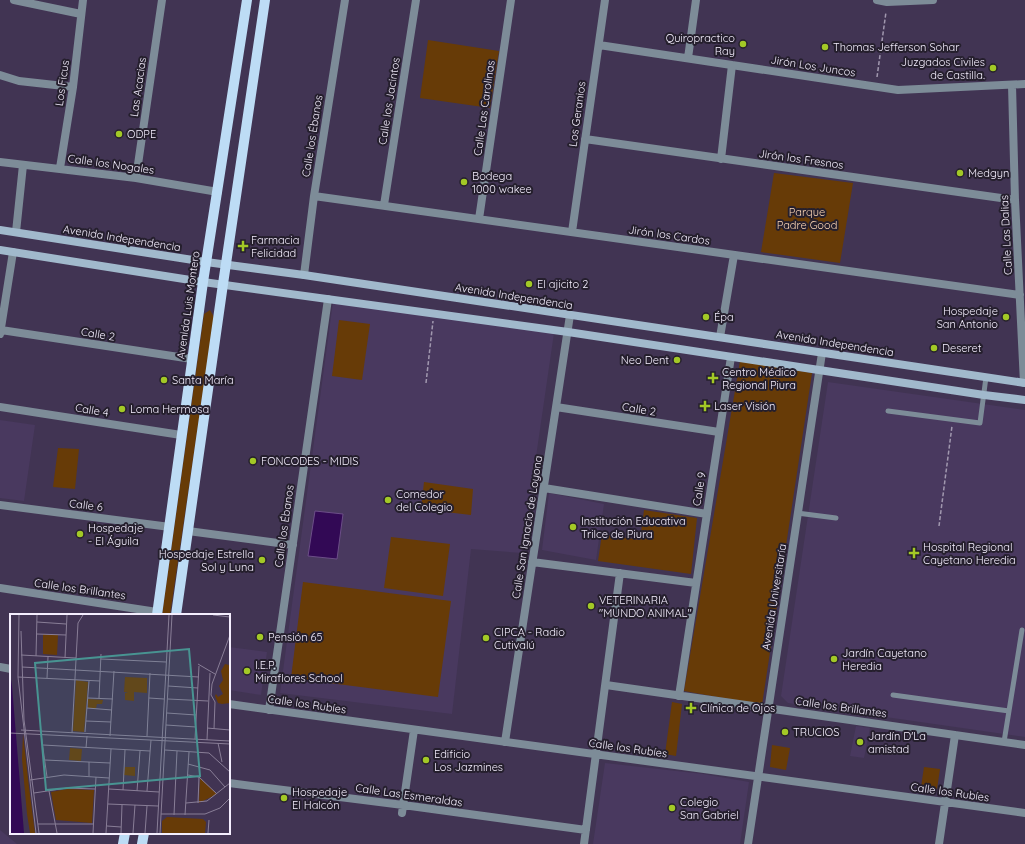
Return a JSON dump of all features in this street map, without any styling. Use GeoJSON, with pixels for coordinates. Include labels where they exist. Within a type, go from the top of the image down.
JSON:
{"type":"FeatureCollection","features":[{"type":"Feature","properties":{"kind":"main road","name":"Avenida Luis Montero"},"geometry":{"type":"LineString","coordinates":[[157,613],[203,282],[218,192],[246,0]]}},
{"type":"Feature","properties":{"kind":"main road"},"geometry":{"type":"LineString","coordinates":[[176,614],[225,265],[265,0]]}},
{"type":"Feature","properties":{"kind":"main road","name":"Avenida Independencia"},"geometry":{"type":"LineString","coordinates":[[0,230],[225,265],[304,275],[1024,383]]}},
{"type":"Feature","properties":{"kind":"main road"},"geometry":{"type":"LineString","coordinates":[[0,250],[203,282],[568,332],[1025,400]]}},
{"type":"Feature","properties":{"kind":"main road"},"geometry":{"type":"LineString","coordinates":[[123,844],[125,834]]}},
{"type":"Feature","properties":{"kind":"main road"},"geometry":{"type":"LineString","coordinates":[[142,844],[144,834]]}},
{"type":"Feature","properties":{"kind":"street"},"geometry":{"type":"LineString","coordinates":[[14,0],[81,14]]}},
{"type":"Feature","properties":{"kind":"street","name":"Los Ficus"},"geometry":{"type":"LineString","coordinates":[[60,168],[73,87],[83,0]]}},
{"type":"Feature","properties":{"kind":"street","name":"Las Acacias"},"geometry":{"type":"LineString","coordinates":[[136,178],[162,0]]}},
{"type":"Feature","properties":{"kind":"street","name":"Calle los Ébanos"},"geometry":{"type":"LineString","coordinates":[[304,275],[314,196],[345,0]]}},
{"type":"Feature","properties":{"kind":"street","name":"Calle los Jacintos"},"geometry":{"type":"LineString","coordinates":[[384,206],[416,0]]}},
{"type":"Feature","properties":{"kind":"street","name":"Calle Las Carolinas"},"geometry":{"type":"LineString","coordinates":[[479,219],[511,0]]}},
{"type":"Feature","properties":{"kind":"street","name":"Los Geranios"},"geometry":{"type":"LineString","coordinates":[[572,232],[605,0]]}},
{"type":"Feature","properties":{"kind":"street"},"geometry":{"type":"LineString","coordinates":[[688,58],[696,0]]}},
{"type":"Feature","properties":{"kind":"street"},"geometry":{"type":"LineString","coordinates":[[877,0],[887,2],[932,0]]}},
{"type":"Feature","properties":{"kind":"street","name":"Jirón Los Juncos"},"geometry":{"type":"LineString","coordinates":[[599,45],[898,90],[1025,84]]}},
{"type":"Feature","properties":{"kind":"street"},"geometry":{"type":"LineString","coordinates":[[722,158],[732,65]]}},
{"type":"Feature","properties":{"kind":"street"},"geometry":{"type":"LineString","coordinates":[[0,75],[19,81],[73,87]]}},
{"type":"Feature","properties":{"kind":"street","name":"Calle Las Dalias"},"geometry":{"type":"LineString","coordinates":[[1012,85],[1015,200],[1024,383]]}},
{"type":"Feature","properties":{"kind":"street","name":"Jirón los Fresnos"},"geometry":{"type":"LineString","coordinates":[[585,139],[1015,200]]}},
{"type":"Feature","properties":{"kind":"street","name":"Calle los Nogales"},"geometry":{"type":"LineString","coordinates":[[0,162],[136,178],[218,192]]}},
{"type":"Feature","properties":{"kind":"street"},"geometry":{"type":"LineString","coordinates":[[16,232],[23,165]]}},
{"type":"Feature","properties":{"kind":"street","name":"Jirón los Cardos"},"geometry":{"type":"LineString","coordinates":[[314,196],[1020,295]]}},
{"type":"Feature","properties":{"kind":"street"},"geometry":{"type":"LineString","coordinates":[[0,332],[13,252]]}},
{"type":"Feature","properties":{"kind":"street"},"geometry":{"type":"LineString","coordinates":[[720,337],[734,255]]}},
{"type":"Feature","properties":{"kind":"street","name":"Calle los Ébanos"},"geometry":{"type":"LineString","coordinates":[[269,710],[328,299]]}},
{"type":"Feature","properties":{"kind":"street","name":"Calle San Ignacio de Loyona"},"geometry":{"type":"LineString","coordinates":[[505,742],[570,315]]}},
{"type":"Feature","properties":{"kind":"street","name":"Calle 2"},"geometry":{"type":"LineString","coordinates":[[0,332],[192,359]]}},
{"type":"Feature","properties":{"kind":"street","name":"Avenida Universitaría"},"geometry":{"type":"LineString","coordinates":[[748,844],[822,353]]}},
{"type":"Feature","properties":{"kind":"street","name":"Calle 9"},"geometry":{"type":"LineString","coordinates":[[679,696],[731,357]]}},
{"type":"Feature","properties":{"kind":"street","name":"Calle 4"},"geometry":{"type":"LineString","coordinates":[[0,407],[181,435]]}},
{"type":"Feature","properties":{"kind":"street","name":"Calle 2"},"geometry":{"type":"LineString","coordinates":[[556,407],[719,432]]}},
{"type":"Feature","properties":{"kind":"street"},"geometry":{"type":"LineString","coordinates":[[544,488],[706,514]]}},
{"type":"Feature","properties":{"kind":"street","name":"Calle 6"},"geometry":{"type":"LineString","coordinates":[[0,505],[170,527]]}},
{"type":"Feature","properties":{"kind":"street"},"geometry":{"type":"LineString","coordinates":[[188,531],[293,545]]}},
{"type":"Feature","properties":{"kind":"street"},"geometry":{"type":"LineString","coordinates":[[532,562],[696,583]]}},
{"type":"Feature","properties":{"kind":"street"},"geometry":{"type":"LineString","coordinates":[[584,844],[620,573]]}},
{"type":"Feature","properties":{"kind":"street","name":"Calle los Brillantes"},"geometry":{"type":"LineString","coordinates":[[0,588],[157,613]]}},
{"type":"Feature","properties":{"kind":"street"},"geometry":{"type":"LineString","coordinates":[[0,667],[10,669]]}},
{"type":"Feature","properties":{"kind":"street","name":"Calle los Brillantes"},"geometry":{"type":"LineString","coordinates":[[606,685],[1025,745]]}},
{"type":"Feature","properties":{"kind":"street","name":"Calle los Rubíes"},"geometry":{"type":"LineString","coordinates":[[230,704],[1025,813]]}},
{"type":"Feature","properties":{"kind":"street"},"geometry":{"type":"LineString","coordinates":[[402,809],[414,730]]}},
{"type":"Feature","properties":{"kind":"street"},"geometry":{"type":"LineString","coordinates":[[939,844],[955,735]]}},
{"type":"Feature","properties":{"kind":"street","name":"Calle Las Esmeraldas"},"geometry":{"type":"LineString","coordinates":[[230,783],[402,809],[586,830]]}},
{"type":"Feature","properties":{"kind":"lane"},"geometry":{"type":"LineString","coordinates":[[888,411],[980,423],[986,377]]}},
{"type":"Feature","properties":{"kind":"lane"},"geometry":{"type":"LineString","coordinates":[[798,513],[836,518]]}},
{"type":"Feature","properties":{"kind":"lane"},"geometry":{"type":"LineString","coordinates":[[1004,742],[1022,630]]}},
{"type":"Feature","properties":{"kind":"lane"},"geometry":{"type":"LineString","coordinates":[[893,695],[1009,711]]}},
{"type":"Feature","properties":{"kind":"path"},"geometry":{"type":"LineString","coordinates":[[876,87],[887,2]]}},
{"type":"Feature","properties":{"kind":"path"},"geometry":{"type":"LineString","coordinates":[[426,383],[434,314]]}},
{"type":"Feature","properties":{"kind":"path"},"geometry":{"type":"LineString","coordinates":[[939,526],[953,419]]}},
{"type":"Feature","properties":{"kind":"shaded area"},"geometry":{"type":"Polygon","coordinates":[[[333,302],[554,333],[522,553],[471,549],[452,714],[280,693],[333,302]]]}},
{"type":"Feature","properties":{"kind":"shaded area","name":"Hospital Regional Cayetano Heredia"},"geometry":{"type":"Polygon","coordinates":[[[828,382],[1025,410],[1025,737],[788,703],[781,696],[828,382]]]}},
{"type":"Feature","properties":{"kind":"shaded area"},"geometry":{"type":"Polygon","coordinates":[[[0,420],[35,425],[24,501],[0,498],[0,420]]]}},
{"type":"Feature","properties":{"kind":"shaded area","name":"Institución Educativa Trilce de Piura"},"geometry":{"type":"Polygon","coordinates":[[[549,493],[604,504],[596,560],[542,550],[549,493]]]}},
{"type":"Feature","properties":{"kind":"shaded area"},"geometry":{"type":"Polygon","coordinates":[[[315,511],[343,514],[337,559],[308,556],[315,511]]]}},
{"type":"Feature","properties":{"kind":"shaded area","name":"I.E.P. Miraflores School"},"geometry":{"type":"Polygon","coordinates":[[[230,647],[267,652],[261,695],[230,690],[230,647]]]}},
{"type":"Feature","properties":{"kind":"shaded area","name":"Jardín D'La amistad"},"geometry":{"type":"Polygon","coordinates":[[[856,726],[870,728],[864,758],[850,756],[856,726]]]}},
{"type":"Feature","properties":{"kind":"shaded area","name":"Colegio San Gabriel"},"geometry":{"type":"Polygon","coordinates":[[[605,763],[703,774],[749,782],[740,844],[593,844],[605,763]]]}},
{"type":"Feature","properties":{"kind":"shaded area"},"geometry":{"type":"Polygon","coordinates":[[[0,830],[17,844],[0,844],[0,830]]]}},
{"type":"Feature","properties":{"kind":"green space"},"geometry":{"type":"Polygon","coordinates":[[[428,40],[499,51],[490,108],[420,98],[428,40]]]}},
{"type":"Feature","properties":{"kind":"green space","name":"Parque Padre Good"},"geometry":{"type":"Polygon","coordinates":[[[774,173],[853,183],[840,263],[761,252],[774,173]]]}},
{"type":"Feature","properties":{"kind":"green space"},"geometry":{"type":"Polygon","coordinates":[[[210,310],[214,317],[170,614],[162,614],[204,314],[210,310]]]}},
{"type":"Feature","properties":{"kind":"green space"},"geometry":{"type":"Polygon","coordinates":[[[339,320],[370,324],[362,380],[332,376],[339,320]]]}},
{"type":"Feature","properties":{"kind":"green space"},"geometry":{"type":"Polygon","coordinates":[[[740,361],[812,373],[762,705],[684,691],[740,361]]]}},
{"type":"Feature","properties":{"kind":"green space"},"geometry":{"type":"Polygon","coordinates":[[[58,448],[79,449],[75,489],[53,487],[58,448]]]}},
{"type":"Feature","properties":{"kind":"green space"},"geometry":{"type":"Polygon","coordinates":[[[424,482],[473,489],[471,515],[421,509],[424,482]]]}},
{"type":"Feature","properties":{"kind":"green space"},"geometry":{"type":"Polygon","coordinates":[[[644,510],[697,518],[691,574],[598,561],[602,534],[640,540],[644,510]]]}},
{"type":"Feature","properties":{"kind":"green space"},"geometry":{"type":"Polygon","coordinates":[[[391,537],[450,544],[443,596],[384,588],[391,537]]]}},
{"type":"Feature","properties":{"kind":"green space"},"geometry":{"type":"Polygon","coordinates":[[[303,582],[451,601],[438,697],[291,678],[303,582]]]}},
{"type":"Feature","properties":{"kind":"green space"},"geometry":{"type":"Polygon","coordinates":[[[672,702],[682,704],[676,756],[665,754],[672,702]]]}},
{"type":"Feature","properties":{"kind":"green space"},"geometry":{"type":"Polygon","coordinates":[[[772,745],[790,748],[786,770],[770,767],[772,745]]]}},
{"type":"Feature","properties":{"kind":"green space"},"geometry":{"type":"Polygon","coordinates":[[[924,767],[940,769],[937,789],[921,787],[924,767]]]}},
{"type":"Feature","properties":{"kind":"place","name":"Quiropractico Ray"},"geometry":{"type":"Point","coordinates":[743,44]}},
{"type":"Feature","properties":{"kind":"place","name":"Thomas Jefferson Sohar"},"geometry":{"type":"Point","coordinates":[825,47]}},
{"type":"Feature","properties":{"kind":"place","name":"Juzgados Civiles de Castilla."},"geometry":{"type":"Point","coordinates":[993,68]}},
{"type":"Feature","properties":{"kind":"place","name":"ODPE"},"geometry":{"type":"Point","coordinates":[119,134]}},
{"type":"Feature","properties":{"kind":"place","name":"Medgyn"},"geometry":{"type":"Point","coordinates":[960,173]}},
{"type":"Feature","properties":{"kind":"place","name":"Bodega 1000 wakee"},"geometry":{"type":"Point","coordinates":[464,182]}},
{"type":"Feature","properties":{"kind":"place","name":"Farmacia Felicidad"},"geometry":{"type":"Point","coordinates":[243,246]}},
{"type":"Feature","properties":{"kind":"place","name":"El ajicito 2"},"geometry":{"type":"Point","coordinates":[529,284]}},
{"type":"Feature","properties":{"kind":"place","name":"Épa"},"geometry":{"type":"Point","coordinates":[706,317]}},
{"type":"Feature","properties":{"kind":"place","name":"Hospedaje San Antonio"},"geometry":{"type":"Point","coordinates":[1006,317]}},
{"type":"Feature","properties":{"kind":"place","name":"Deseret"},"geometry":{"type":"Point","coordinates":[934,348]}},
{"type":"Feature","properties":{"kind":"place","name":"Neo Dent"},"geometry":{"type":"Point","coordinates":[677,360]}},
{"type":"Feature","properties":{"kind":"place","name":"Centro Médico Regional Piura"},"geometry":{"type":"Point","coordinates":[713,378]}},
{"type":"Feature","properties":{"kind":"place","name":"Santa María"},"geometry":{"type":"Point","coordinates":[164,380]}},
{"type":"Feature","properties":{"kind":"place","name":"Laser Visión"},"geometry":{"type":"Point","coordinates":[705,406]}},
{"type":"Feature","properties":{"kind":"place","name":"Loma Hermosa"},"geometry":{"type":"Point","coordinates":[122,409]}},
{"type":"Feature","properties":{"kind":"place","name":"FONCODES - MIDIS"},"geometry":{"type":"Point","coordinates":[253,461]}},
{"type":"Feature","properties":{"kind":"place","name":"Comedor del Colegio"},"geometry":{"type":"Point","coordinates":[388,500]}},
{"type":"Feature","properties":{"kind":"place","name":"Institución Educativa Trilce de Piura"},"geometry":{"type":"Point","coordinates":[573,527]}},
{"type":"Feature","properties":{"kind":"place","name":"Hospedaje - El Águila"},"geometry":{"type":"Point","coordinates":[80,534]}},
{"type":"Feature","properties":{"kind":"place","name":"Hospital Regional Cayetano Heredia"},"geometry":{"type":"Point","coordinates":[914,553]}},
{"type":"Feature","properties":{"kind":"place","name":"Hospedaje Estrella Sol y Luna"},"geometry":{"type":"Point","coordinates":[262,560]}},
{"type":"Feature","properties":{"kind":"place","name":"VETERINARIA \"MUNDO ANIMAL\""},"geometry":{"type":"Point","coordinates":[591,606]}},
{"type":"Feature","properties":{"kind":"place","name":"Pensión 65"},"geometry":{"type":"Point","coordinates":[260,637]}},
{"type":"Feature","properties":{"kind":"place","name":"CIPCA - Radio Cutivalú"},"geometry":{"type":"Point","coordinates":[486,638]}},
{"type":"Feature","properties":{"kind":"place","name":"Jardín Cayetano Heredia"},"geometry":{"type":"Point","coordinates":[834,659]}},
{"type":"Feature","properties":{"kind":"place","name":"I.E.P. Miraflores School"},"geometry":{"type":"Point","coordinates":[247,671]}},
{"type":"Feature","properties":{"kind":"place","name":"Clínica de Ojos"},"geometry":{"type":"Point","coordinates":[691,708]}},
{"type":"Feature","properties":{"kind":"place","name":"TRUCIOS"},"geometry":{"type":"Point","coordinates":[785,732]}},
{"type":"Feature","properties":{"kind":"place","name":"Jardín D'La amistad"},"geometry":{"type":"Point","coordinates":[860,742]}},
{"type":"Feature","properties":{"kind":"place","name":"Edificio Los Jazmines"},"geometry":{"type":"Point","coordinates":[426,760]}},
{"type":"Feature","properties":{"kind":"place","name":"Hospedaje El Halcón"},"geometry":{"type":"Point","coordinates":[284,798]}},
{"type":"Feature","properties":{"kind":"place","name":"Colegio San Gabriel"},"geometry":{"type":"Point","coordinates":[672,808]}}]}
